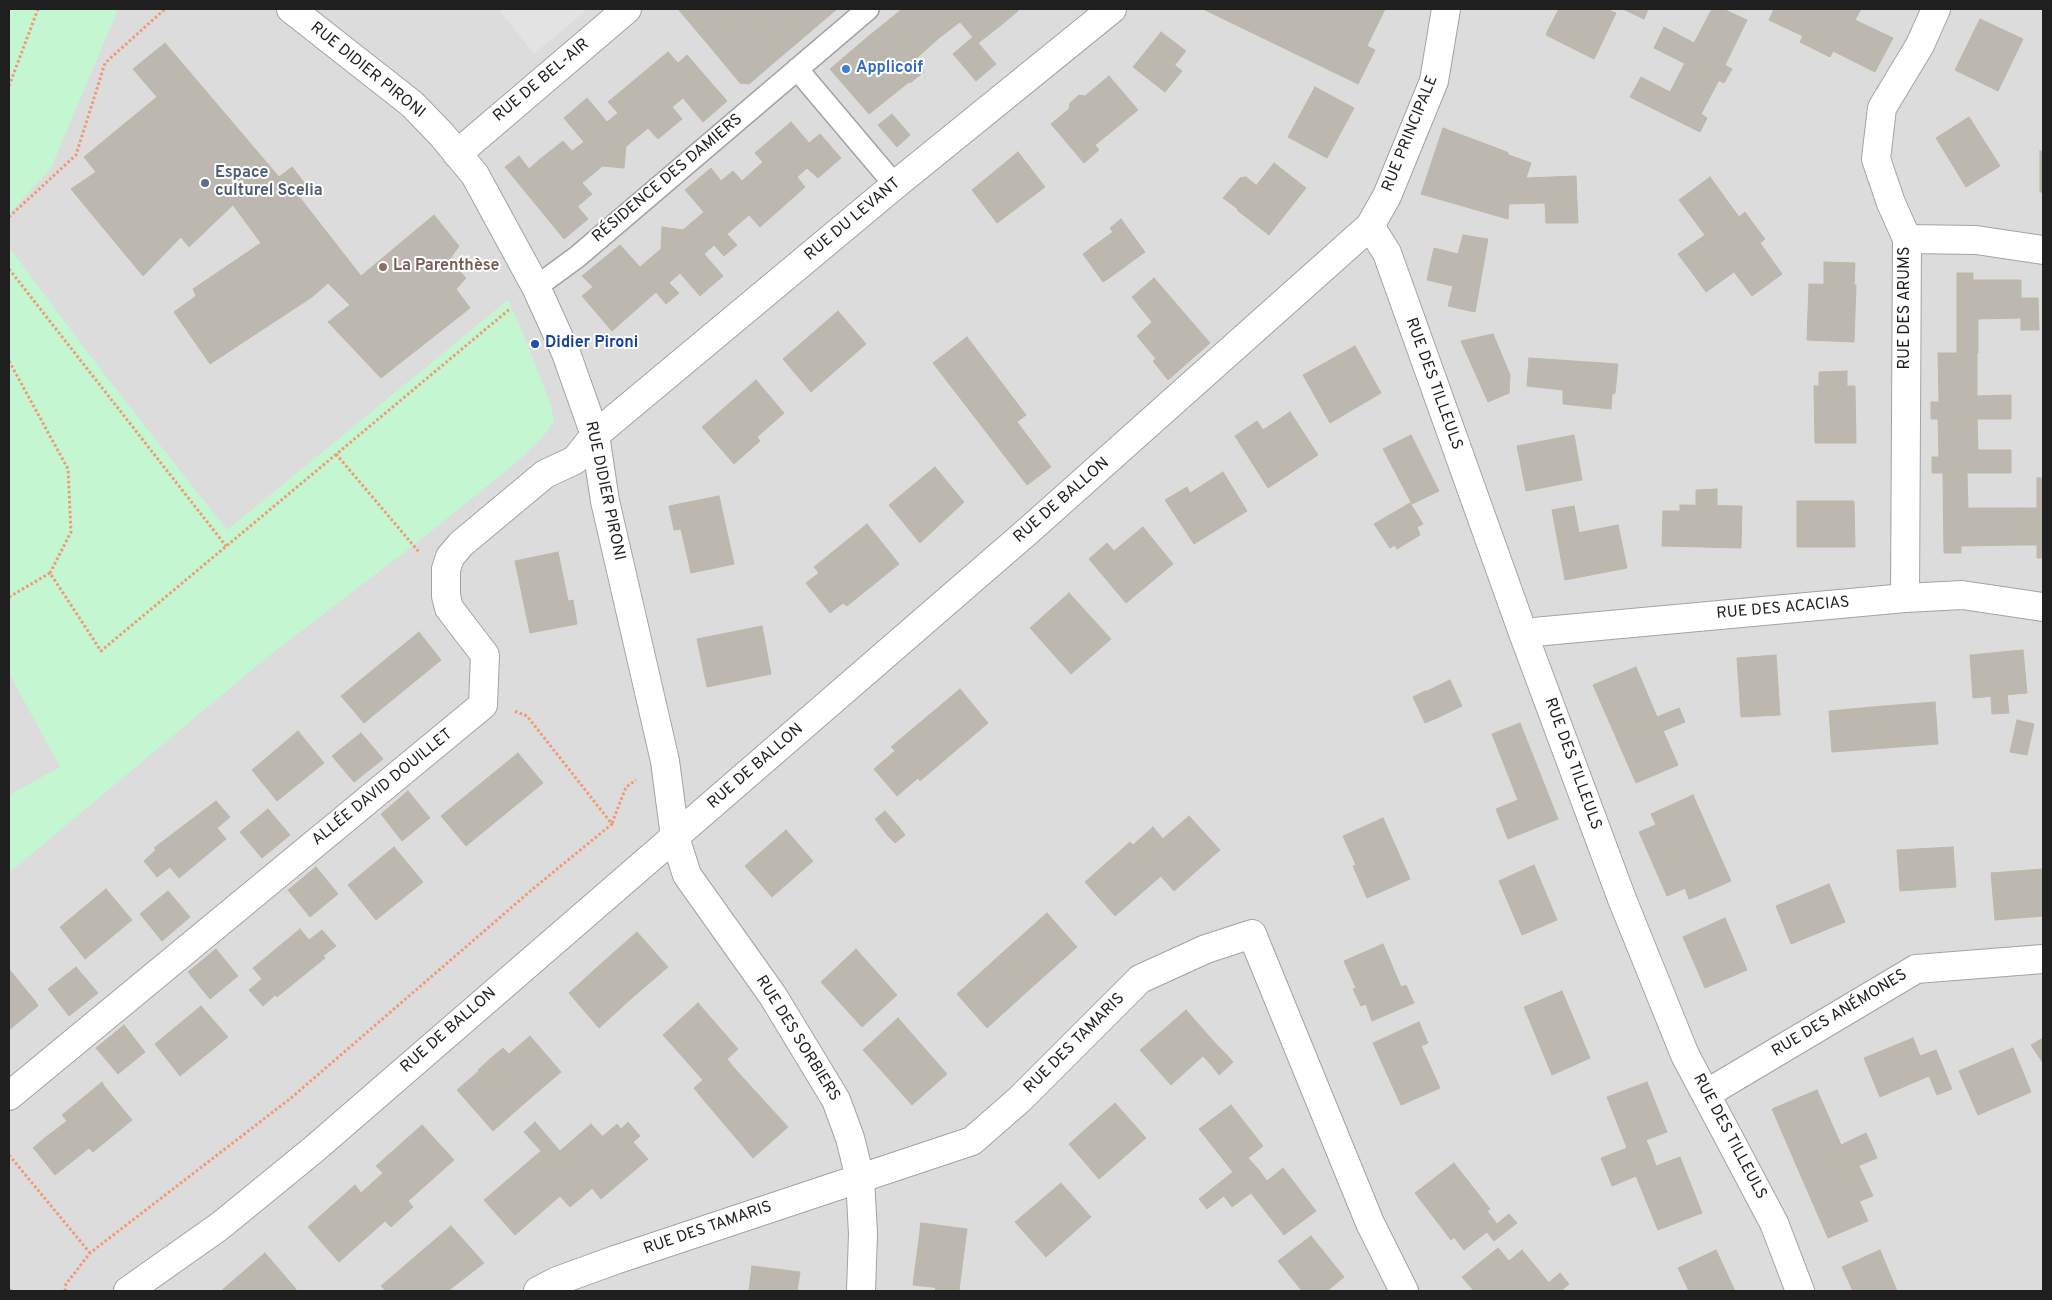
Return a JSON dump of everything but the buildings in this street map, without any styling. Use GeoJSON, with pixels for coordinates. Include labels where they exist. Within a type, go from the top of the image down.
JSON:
{"type":"FeatureCollection","features":[{"type":"Feature","properties":{"kind":"street","name":"RUE DIDIER PIRONI"},"geometry":{"type":"LineString","coordinates":[[291,9],[412,104],[457,154],[474,176],[536,286],[566,353],[595,434],[605,501],[665,761],[675,837]]}},
{"type":"Feature","properties":{"kind":"street","name":"RUE DE BEL-AIR"},"geometry":{"type":"LineString","coordinates":[[457,154],[627,9]]}},
{"type":"Feature","properties":{"kind":"street","name":"RÉSIDENCE DES DAMIERS"},"geometry":{"type":"LineString","coordinates":[[536,286],[577,257],[868,9]]}},
{"type":"Feature","properties":{"kind":"street","name":"RUE DU LEVANT"},"geometry":{"type":"LineString","coordinates":[[595,434],[895,185],[1112,9]]}},
{"type":"Feature","properties":{"kind":"street","name":"RUE PRINCIPALE"},"geometry":{"type":"LineString","coordinates":[[1370,226],[1387,196],[1434,81],[1446,9]]}},
{"type":"Feature","properties":{"kind":"street","name":"RUE DES ARUMS"},"geometry":{"type":"LineString","coordinates":[[1905,598],[1907,239],[1891,203],[1876,159],[1882,108],[1920,45],[1936,9]]}},
{"type":"Feature","properties":{"kind":"street"},"geometry":{"type":"LineString","coordinates":[[797,69],[895,185]]}},
{"type":"Feature","properties":{"kind":"street","name":"RUE DES TILLEULS"},"geometry":{"type":"LineString","coordinates":[[1370,226],[1387,254],[1523,633],[1622,900],[1685,1055],[1774,1223],[1800,1291]]}},
{"type":"Feature","properties":{"kind":"street","name":"RUE DE BALLON"},"geometry":{"type":"LineString","coordinates":[[128,1291],[220,1226],[313,1150],[1028,531],[1370,226]]}},
{"type":"Feature","properties":{"kind":"street"},"geometry":{"type":"LineString","coordinates":[[1907,239],[1976,240],[2043,250]]}},
{"type":"Feature","properties":{"kind":"street"},"geometry":{"type":"LineString","coordinates":[[483,699],[486,655],[449,608],[445,583],[450,557],[461,544],[545,474],[575,460],[595,434]]}},
{"type":"Feature","properties":{"kind":"street","name":"RUE DES ACACIAS"},"geometry":{"type":"LineString","coordinates":[[1523,633],[1962,594],[2043,607]]}},
{"type":"Feature","properties":{"kind":"street","name":"ALLÉE DAVID DOUILLET"},"geometry":{"type":"LineString","coordinates":[[9,1096],[483,706],[483,699]]}},
{"type":"Feature","properties":{"kind":"street","name":"RUE DES SORBIERS"},"geometry":{"type":"LineString","coordinates":[[675,837],[687,875],[773,996],[836,1100],[850,1138],[860,1178],[863,1234],[861,1291]]}},
{"type":"Feature","properties":{"kind":"street","name":"RUE DES TAMARIS"},"geometry":{"type":"LineString","coordinates":[[538,1291],[557,1281],[607,1263],[972,1141],[1020,1099],[1140,978],[1206,949],[1252,934],[1370,1222],[1404,1291]]}},
{"type":"Feature","properties":{"kind":"street","name":"RUE DES ANÉMONES"},"geometry":{"type":"LineString","coordinates":[[1706,1094],[1916,969],[2043,959]]}},
{"type":"Feature","properties":{"kind":"path"},"geometry":{"type":"LineString","coordinates":[[9,86],[38,9]]}},
{"type":"Feature","properties":{"kind":"path"},"geometry":{"type":"LineString","coordinates":[[9,217],[76,155],[105,63],[165,9]]}},
{"type":"Feature","properties":{"kind":"path"},"geometry":{"type":"LineString","coordinates":[[9,269],[226,546]]}},
{"type":"Feature","properties":{"kind":"path"},"geometry":{"type":"LineString","coordinates":[[50,573],[101,650],[536,286]]}},
{"type":"Feature","properties":{"kind":"path"},"geometry":{"type":"LineString","coordinates":[[9,361],[68,469],[71,532],[50,573],[9,597]]}},
{"type":"Feature","properties":{"kind":"path"},"geometry":{"type":"LineString","coordinates":[[336,454],[445,583]]}},
{"type":"Feature","properties":{"kind":"path"},"geometry":{"type":"LineString","coordinates":[[483,699],[527,716],[612,824]]}},
{"type":"Feature","properties":{"kind":"path"},"geometry":{"type":"LineString","coordinates":[[65,1291],[66,1284],[90,1252],[291,1098],[526,894],[612,824],[626,787],[665,761]]}},
{"type":"Feature","properties":{"kind":"path"},"geometry":{"type":"LineString","coordinates":[[9,1155],[90,1252]]}},
{"type":"Feature","properties":{"kind":"shaded area"},"geometry":{"type":"Polygon","coordinates":[[[9,9],[2043,9],[2043,1291],[9,1291],[9,9]]]}},
{"type":"Feature","properties":{"kind":"shaded area"},"geometry":{"type":"Polygon","coordinates":[[[498,9],[588,9],[534,54],[498,9]]]}},
{"type":"Feature","properties":{"kind":"green space"},"geometry":{"type":"Polygon","coordinates":[[[9,9],[118,9],[51,168],[9,214],[9,9]]]}},
{"type":"Feature","properties":{"kind":"green space"},"geometry":{"type":"Polygon","coordinates":[[[9,247],[108,379],[227,530],[508,300],[551,406],[554,421],[542,438],[518,461],[419,541],[266,658],[9,873],[9,795],[60,767],[9,673],[9,247]]]}},
{"type":"Feature","properties":{"kind":"place","name":"Applicoif"},"geometry":{"type":"Point","coordinates":[846,69]}},
{"type":"Feature","properties":{"kind":"place","name":"Espace culturel Scelia"},"geometry":{"type":"Point","coordinates":[205,183]}},
{"type":"Feature","properties":{"kind":"place","name":"La Parenthèse"},"geometry":{"type":"Point","coordinates":[383,267]}},
{"type":"Feature","properties":{"kind":"place","name":"Didier Pironi"},"geometry":{"type":"Point","coordinates":[535,344]}}]}
